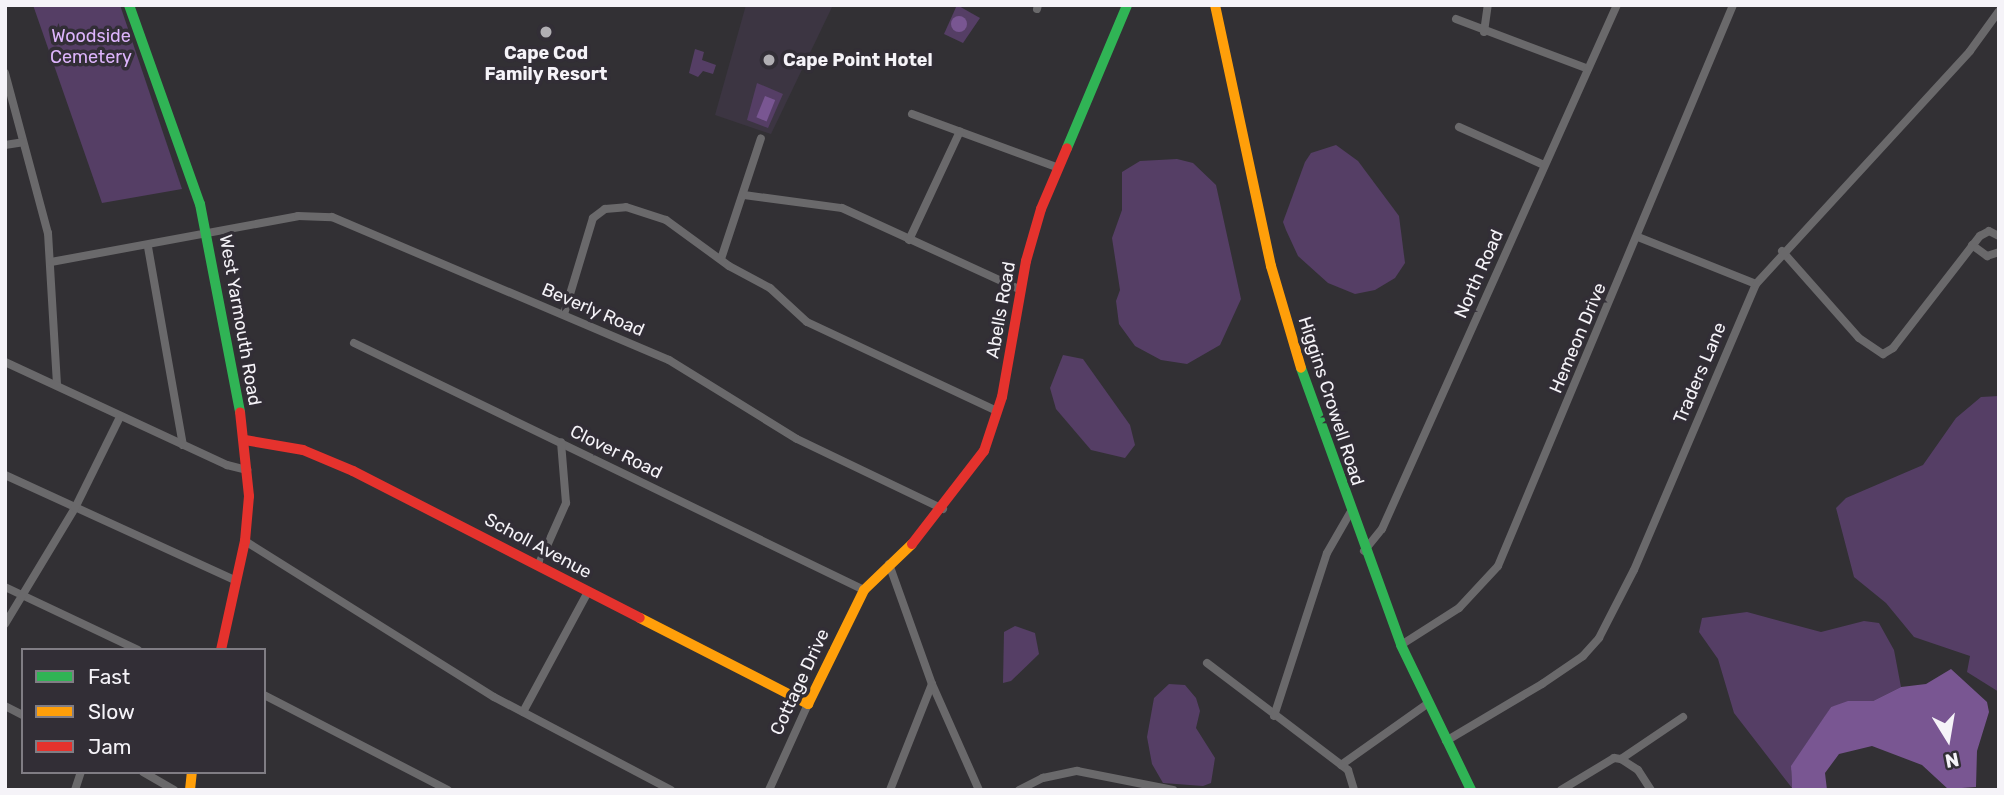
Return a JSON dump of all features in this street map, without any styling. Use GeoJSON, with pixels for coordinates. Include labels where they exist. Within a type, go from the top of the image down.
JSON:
{"type":"FeatureCollection","features":[{"type":"Feature","properties":{"kind":"main road","name":"West Yarmouth Road"},"geometry":{"type":"LineString","coordinates":[[130,5],[207,233],[245,440],[245,541],[221,648]]}},
{"type":"Feature","properties":{"kind":"main road","name":"Abells Road"},"geometry":{"type":"LineString","coordinates":[[864,590],[889,564],[909,550],[984,452],[998,411],[1030,244],[1056,167],[1127,5]]}},
{"type":"Feature","properties":{"kind":"main road","name":"Higgins Crowell Road"},"geometry":{"type":"LineString","coordinates":[[1214,5],[1283,311],[1364,551],[1427,704],[1471,790]]}},
{"type":"Feature","properties":{"kind":"main road","name":"Scholl Avenue"},"geometry":{"type":"LineString","coordinates":[[245,440],[320,456],[807,704]]}},
{"type":"Feature","properties":{"kind":"main road","name":"Cottage Drive"},"geometry":{"type":"LineString","coordinates":[[807,704],[864,590]]}},
{"type":"Feature","properties":{"kind":"street"},"geometry":{"type":"LineString","coordinates":[[1484,32],[1488,5]]}},
{"type":"Feature","properties":{"kind":"street","name":"North Road"},"geometry":{"type":"LineString","coordinates":[[1364,551],[1382,529],[1617,5]]}},
{"type":"Feature","properties":{"kind":"street","name":"Hemeon Drive"},"geometry":{"type":"LineString","coordinates":[[1401,645],[1459,608],[1498,566],[1733,5]]}},
{"type":"Feature","properties":{"kind":"street","name":"Traders Lane"},"geometry":{"type":"LineString","coordinates":[[1446,741],[1583,656],[1604,630],[1756,284],[1782,251],[1970,51],[1999,11]]}},
{"type":"Feature","properties":{"kind":"street"},"geometry":{"type":"LineString","coordinates":[[1456,19],[1484,32],[1588,69]]}},
{"type":"Feature","properties":{"kind":"street"},"geometry":{"type":"LineString","coordinates":[[5,73],[48,233],[57,386]]}},
{"type":"Feature","properties":{"kind":"street"},"geometry":{"type":"LineString","coordinates":[[912,114],[1056,167]]}},
{"type":"Feature","properties":{"kind":"street"},"geometry":{"type":"LineString","coordinates":[[1459,127],[1544,165]]}},
{"type":"Feature","properties":{"kind":"street"},"geometry":{"type":"LineString","coordinates":[[909,240],[960,131]]}},
{"type":"Feature","properties":{"kind":"street"},"geometry":{"type":"LineString","coordinates":[[721,259],[761,138]]}},
{"type":"Feature","properties":{"kind":"street"},"geometry":{"type":"LineString","coordinates":[[5,145],[23,142]]}},
{"type":"Feature","properties":{"kind":"street"},"geometry":{"type":"LineString","coordinates":[[744,195],[842,208],[1021,290]]}},
{"type":"Feature","properties":{"kind":"street"},"geometry":{"type":"LineString","coordinates":[[564,314],[593,218],[605,209],[626,207],[666,220],[721,259],[770,288],[807,322],[998,411]]}},
{"type":"Feature","properties":{"kind":"street","name":"Beverly Road"},"geometry":{"type":"LineString","coordinates":[[51,262],[148,247],[298,216],[332,217],[669,360],[797,439],[943,509]]}},
{"type":"Feature","properties":{"kind":"street"},"geometry":{"type":"LineString","coordinates":[[1782,251],[1858,338],[1883,354],[1893,348],[1972,245],[1986,232],[1999,236]]}},
{"type":"Feature","properties":{"kind":"street"},"geometry":{"type":"LineString","coordinates":[[1638,236],[1756,284]]}},
{"type":"Feature","properties":{"kind":"street"},"geometry":{"type":"LineString","coordinates":[[1972,245],[1987,256],[1999,251]]}},
{"type":"Feature","properties":{"kind":"street"},"geometry":{"type":"LineString","coordinates":[[148,247],[183,445]]}},
{"type":"Feature","properties":{"kind":"street","name":"Clover Road"},"geometry":{"type":"LineString","coordinates":[[354,343],[864,590]]}},
{"type":"Feature","properties":{"kind":"street"},"geometry":{"type":"LineString","coordinates":[[5,362],[183,445],[247,470]]}},
{"type":"Feature","properties":{"kind":"street"},"geometry":{"type":"LineString","coordinates":[[5,624],[75,508],[121,417]]}},
{"type":"Feature","properties":{"kind":"street"},"geometry":{"type":"LineString","coordinates":[[538,566],[566,503],[561,442]]}},
{"type":"Feature","properties":{"kind":"street"},"geometry":{"type":"LineString","coordinates":[[5,475],[236,581]]}},
{"type":"Feature","properties":{"kind":"street"},"geometry":{"type":"LineString","coordinates":[[1274,716],[1327,553],[1350,513]]}},
{"type":"Feature","properties":{"kind":"street"},"geometry":{"type":"LineString","coordinates":[[245,541],[523,712],[671,790]]}},
{"type":"Feature","properties":{"kind":"street"},"geometry":{"type":"LineString","coordinates":[[889,564],[932,684],[979,790]]}},
{"type":"Feature","properties":{"kind":"street"},"geometry":{"type":"LineString","coordinates":[[5,587],[134,648]]}},
{"type":"Feature","properties":{"kind":"street"},"geometry":{"type":"LineString","coordinates":[[523,712],[588,592]]}},
{"type":"Feature","properties":{"kind":"street"},"geometry":{"type":"LineString","coordinates":[[1207,663],[1341,765],[1354,790]]}},
{"type":"Feature","properties":{"kind":"street"},"geometry":{"type":"LineString","coordinates":[[890,790],[932,684]]}},
{"type":"Feature","properties":{"kind":"street"},"geometry":{"type":"LineString","coordinates":[[266,696],[448,790]]}},
{"type":"Feature","properties":{"kind":"street","name":"Cottage Drive"},"geometry":{"type":"LineString","coordinates":[[769,790],[807,704]]}},
{"type":"Feature","properties":{"kind":"street"},"geometry":{"type":"LineString","coordinates":[[1341,765],[1427,704]]}},
{"type":"Feature","properties":{"kind":"street"},"geometry":{"type":"LineString","coordinates":[[5,706],[21,714]]}},
{"type":"Feature","properties":{"kind":"street"},"geometry":{"type":"LineString","coordinates":[[1621,759],[1683,717]]}},
{"type":"Feature","properties":{"kind":"street"},"geometry":{"type":"LineString","coordinates":[[1561,790],[1614,758],[1621,759],[1638,770],[1651,790]]}},
{"type":"Feature","properties":{"kind":"street"},"geometry":{"type":"LineString","coordinates":[[1019,790],[1043,778],[1077,771],[1174,790]]}},
{"type":"Feature","properties":{"kind":"street"},"geometry":{"type":"LineString","coordinates":[[146,774],[174,790]]}},
{"type":"Feature","properties":{"kind":"shaded area","name":"Cape Point Hotel"},"geometry":{"type":"Polygon","coordinates":[[[746,5],[833,5],[771,134],[715,115],[746,5]]]}},
{"type":"Feature","properties":{"kind":"shaded area"},"geometry":{"type":"Polygon","coordinates":[[[956,16],[962,16],[967,24],[965,30],[956,32],[951,27],[951,21],[956,16]]]}},
{"type":"Feature","properties":{"kind":"shaded area"},"geometry":{"type":"Polygon","coordinates":[[[765,96],[775,100],[767,121],[756,117],[765,96]]]}},
{"type":"Feature","properties":{"kind":"shaded area"},"geometry":{"type":"Polygon","coordinates":[[[1951,669],[1987,702],[1989,712],[1977,751],[1976,787],[1948,789],[1922,765],[1872,746],[1839,754],[1825,773],[1827,790],[1792,788],[1791,766],[1831,707],[1848,701],[1873,701],[1901,687],[1926,684],[1951,669]]]}},
{"type":"Feature","properties":{"kind":"green space","name":"Woodside Cemetery"},"geometry":{"type":"Polygon","coordinates":[[[33,5],[120,5],[182,189],[102,203],[33,5]]]}},
{"type":"Feature","properties":{"kind":"green space"},"geometry":{"type":"Polygon","coordinates":[[[957,5],[980,18],[963,43],[944,34],[957,5]]]}},
{"type":"Feature","properties":{"kind":"green space"},"geometry":{"type":"Polygon","coordinates":[[[695,49],[704,52],[702,60],[716,65],[713,74],[703,71],[698,77],[689,73],[695,49]]]}},
{"type":"Feature","properties":{"kind":"green space"},"geometry":{"type":"Polygon","coordinates":[[[757,83],[783,94],[768,128],[747,120],[757,83]]]}},
{"type":"Feature","properties":{"kind":"green space"},"geometry":{"type":"Polygon","coordinates":[[[1336,145],[1358,161],[1399,216],[1405,263],[1395,278],[1375,290],[1355,294],[1328,283],[1298,256],[1283,222],[1305,162],[1311,153],[1336,145]]]}},
{"type":"Feature","properties":{"kind":"green space"},"geometry":{"type":"Polygon","coordinates":[[[1177,159],[1193,163],[1216,185],[1241,299],[1220,345],[1187,364],[1161,360],[1135,346],[1119,324],[1116,301],[1120,290],[1112,238],[1122,210],[1122,172],[1140,161],[1177,159]]]}},
{"type":"Feature","properties":{"kind":"green space"},"geometry":{"type":"Polygon","coordinates":[[[1063,355],[1083,359],[1130,425],[1135,445],[1125,458],[1091,450],[1056,409],[1050,388],[1063,355]]]}},
{"type":"Feature","properties":{"kind":"green space"},"geometry":{"type":"Polygon","coordinates":[[[1999,396],[1999,692],[1967,672],[1970,656],[1914,637],[1886,603],[1854,577],[1836,508],[1846,498],[1923,465],[1956,418],[1981,397],[1999,396]]]}},
{"type":"Feature","properties":{"kind":"green space"},"geometry":{"type":"Polygon","coordinates":[[[1747,612],[1821,632],[1864,621],[1879,623],[1894,650],[1901,687],[1873,701],[1831,707],[1791,771],[1792,788],[1734,713],[1718,659],[1699,632],[1702,618],[1747,612]]]}},
{"type":"Feature","properties":{"kind":"green space"},"geometry":{"type":"Polygon","coordinates":[[[1015,626],[1035,633],[1039,654],[1011,681],[1003,683],[1004,632],[1015,626]]]}},
{"type":"Feature","properties":{"kind":"green space"},"geometry":{"type":"Polygon","coordinates":[[[1169,684],[1185,685],[1196,698],[1200,711],[1196,728],[1215,758],[1211,783],[1203,786],[1163,783],[1152,764],[1147,737],[1154,698],[1169,684]]]}},
{"type":"Feature","properties":{"kind":"traffic: fast"},"geometry":{"type":"LineString","coordinates":[[129,5],[200,204],[240,412]]}},
{"type":"Feature","properties":{"kind":"traffic: fast"},"geometry":{"type":"LineString","coordinates":[[1067,148],[1127,5]]}},
{"type":"Feature","properties":{"kind":"traffic: fast"},"geometry":{"type":"LineString","coordinates":[[1301,368],[1401,645],[1471,790]]}},
{"type":"Feature","properties":{"kind":"traffic: slow"},"geometry":{"type":"LineString","coordinates":[[1215,5],[1271,266],[1301,368]]}},
{"type":"Feature","properties":{"kind":"traffic: slow"},"geometry":{"type":"LineString","coordinates":[[640,618],[808,704],[864,590],[912,544]]}},
{"type":"Feature","properties":{"kind":"traffic: slow"},"geometry":{"type":"LineString","coordinates":[[190,790],[192,774]]}},
{"type":"Feature","properties":{"kind":"traffic: jam"},"geometry":{"type":"LineString","coordinates":[[912,544],[984,451],[1002,397],[1026,261],[1041,209],[1067,148]]}},
{"type":"Feature","properties":{"kind":"traffic: jam"},"geometry":{"type":"LineString","coordinates":[[221,648],[245,541],[249,496],[240,412]]}},
{"type":"Feature","properties":{"kind":"traffic: jam"},"geometry":{"type":"LineString","coordinates":[[245,440],[303,450],[353,471],[640,618]]}},
{"type":"Feature","properties":{"kind":"place","name":"Cape Cod Family Resort"},"geometry":{"type":"Point","coordinates":[546,32]}},
{"type":"Feature","properties":{"kind":"place","name":"Cape Point Hotel"},"geometry":{"type":"Point","coordinates":[769,60]}}]}
